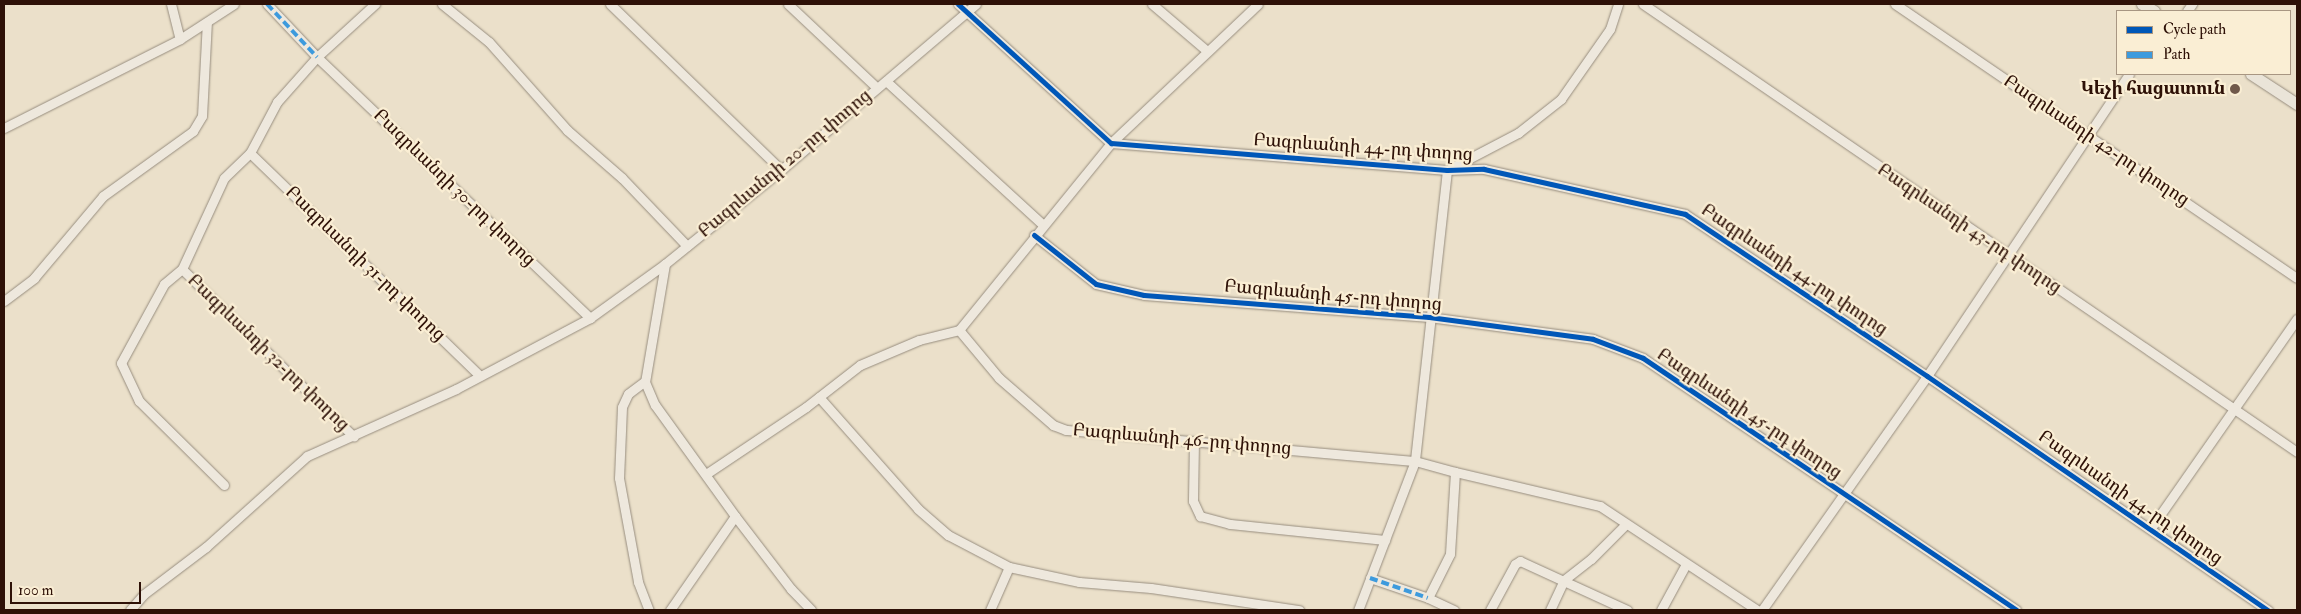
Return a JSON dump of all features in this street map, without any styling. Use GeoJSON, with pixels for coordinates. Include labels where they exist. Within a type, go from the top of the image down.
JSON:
{"type":"FeatureCollection","features":[{"type":"Feature","properties":{"kind":"main road"},"geometry":{"type":"LineString","coordinates":[[2253,75],[2297,104]]}},
{"type":"Feature","properties":{"kind":"street"},"geometry":{"type":"LineString","coordinates":[[171,4],[180,39]]}},
{"type":"Feature","properties":{"kind":"street"},"geometry":{"type":"LineString","coordinates":[[4,128],[180,39],[234,4]]}},
{"type":"Feature","properties":{"kind":"street","name":"Բագրևանդի 30-րդ փողոց"},"geometry":{"type":"LineString","coordinates":[[267,4],[317,57],[590,318]]}},
{"type":"Feature","properties":{"kind":"street"},"geometry":{"type":"LineString","coordinates":[[224,485],[139,401],[121,363],[164,284],[182,270],[224,178],[250,153],[277,102],[317,57],[375,4]]}},
{"type":"Feature","properties":{"kind":"street"},"geometry":{"type":"LineString","coordinates":[[442,4],[489,42],[567,130],[622,178],[687,246]]}},
{"type":"Feature","properties":{"kind":"street"},"geometry":{"type":"LineString","coordinates":[[610,4],[781,170]]}},
{"type":"Feature","properties":{"kind":"street"},"geometry":{"type":"LineString","coordinates":[[788,4],[877,88]]}},
{"type":"Feature","properties":{"kind":"street"},"geometry":{"type":"LineString","coordinates":[[958,4],[1111,143]]}},
{"type":"Feature","properties":{"kind":"street","name":"Բագրևանդի 20-րդ փողոց"},"geometry":{"type":"LineString","coordinates":[[130,610],[144,594],[206,547],[293,465],[307,456],[354,437],[480,376],[590,318],[664,264],[781,170],[976,4]]}},
{"type":"Feature","properties":{"kind":"street"},"geometry":{"type":"LineString","coordinates":[[1152,4],[1208,51]]}},
{"type":"Feature","properties":{"kind":"street"},"geometry":{"type":"LineString","coordinates":[[706,474],[819,397],[860,365],[919,340],[959,330],[1111,143],[1258,4]]}},
{"type":"Feature","properties":{"kind":"street"},"geometry":{"type":"LineString","coordinates":[[1358,610],[1415,461],[1429,317],[1447,170],[1518,133],[1561,99],[1610,29],[1618,4]]}},
{"type":"Feature","properties":{"kind":"street","name":"Բագրևանդի 43-րդ փողոց"},"geometry":{"type":"LineString","coordinates":[[1643,4],[2233,411],[2297,452]]}},
{"type":"Feature","properties":{"kind":"street","name":"Բագրևանդի 42-րդ փողոց"},"geometry":{"type":"LineString","coordinates":[[1895,4],[2297,278]]}},
{"type":"Feature","properties":{"kind":"street"},"geometry":{"type":"LineString","coordinates":[[4,301],[34,278],[104,196],[193,131],[202,116],[207,22]]}},
{"type":"Feature","properties":{"kind":"street"},"geometry":{"type":"LineString","coordinates":[[1762,610],[1928,376],[2006,254],[2128,75]]}},
{"type":"Feature","properties":{"kind":"street"},"geometry":{"type":"LineString","coordinates":[[886,81],[1043,225]]}},
{"type":"Feature","properties":{"kind":"street","name":"Բագրևանդի 44-րդ փողոց"},"geometry":{"type":"LineString","coordinates":[[1111,143],[1447,170],[1484,169],[1685,214],[2152,528],[2268,610]]}},
{"type":"Feature","properties":{"kind":"street","name":"Բագրևանդի 31-րդ փողոց"},"geometry":{"type":"LineString","coordinates":[[250,153],[480,376]]}},
{"type":"Feature","properties":{"kind":"street","name":"Բագրևանդի 45-րդ փողոց"},"geometry":{"type":"LineString","coordinates":[[1034,236],[1096,284],[1144,295],[1429,317],[1593,339],[1643,358],[2016,610]]}},
{"type":"Feature","properties":{"kind":"street"},"geometry":{"type":"LineString","coordinates":[[664,264],[645,380],[655,405],[735,516],[791,589],[811,610]]}},
{"type":"Feature","properties":{"kind":"street","name":"Բագրևանդի 32-րդ փողոց"},"geometry":{"type":"LineString","coordinates":[[182,270],[354,437]]}},
{"type":"Feature","properties":{"kind":"street"},"geometry":{"type":"LineString","coordinates":[[2152,528],[2297,319]]}},
{"type":"Feature","properties":{"kind":"street","name":"Բագրևանդի 46-րդ փողոց"},"geometry":{"type":"LineString","coordinates":[[959,330],[999,378],[1053,425],[1066,430],[1415,461],[1455,472]]}},
{"type":"Feature","properties":{"kind":"street"},"geometry":{"type":"LineString","coordinates":[[645,380],[628,394],[622,407],[619,478],[638,582],[649,610]]}},
{"type":"Feature","properties":{"kind":"street"},"geometry":{"type":"LineString","coordinates":[[819,397],[918,509],[948,535],[1009,567],[1078,582],[1151,588],[1299,610]]}},
{"type":"Feature","properties":{"kind":"street"},"geometry":{"type":"LineString","coordinates":[[1194,441],[1193,502],[1200,516],[1230,524],[1385,540]]}},
{"type":"Feature","properties":{"kind":"street"},"geometry":{"type":"LineString","coordinates":[[1428,598],[1450,554],[1455,472],[1600,506],[1757,610]]}},
{"type":"Feature","properties":{"kind":"street"},"geometry":{"type":"LineString","coordinates":[[670,610],[735,516]]}},
{"type":"Feature","properties":{"kind":"street"},"geometry":{"type":"LineString","coordinates":[[1550,610],[1564,580],[1591,560],[1626,524]]}},
{"type":"Feature","properties":{"kind":"street"},"geometry":{"type":"LineString","coordinates":[[1490,610],[1515,564],[1520,561],[1627,610]]}},
{"type":"Feature","properties":{"kind":"street"},"geometry":{"type":"LineString","coordinates":[[1661,610],[1686,564]]}},
{"type":"Feature","properties":{"kind":"street"},"geometry":{"type":"LineString","coordinates":[[990,610],[1009,567]]}},
{"type":"Feature","properties":{"kind":"street"},"geometry":{"type":"LineString","coordinates":[[1370,578],[1428,598],[1454,610]]}},
{"type":"Feature","properties":{"kind":"marked path"},"geometry":{"type":"LineString","coordinates":[[267,4],[317,57]]}},
{"type":"Feature","properties":{"kind":"marked path"},"geometry":{"type":"LineString","coordinates":[[1370,578],[1428,598]]}},
{"type":"Feature","properties":{"kind":"cycle path"},"geometry":{"type":"LineString","coordinates":[[958,4],[1111,143],[1447,170],[1484,169],[1685,214],[1927,376],[2268,610]]}},
{"type":"Feature","properties":{"kind":"cycle path"},"geometry":{"type":"LineString","coordinates":[[1034,235],[1096,284],[1144,295],[1429,317],[1593,339],[1643,358],[2016,610]]}},
{"type":"Feature","properties":{"kind":"place","name":"Կեչի հացատուն"},"geometry":{"type":"Point","coordinates":[2235,89]}}]}
